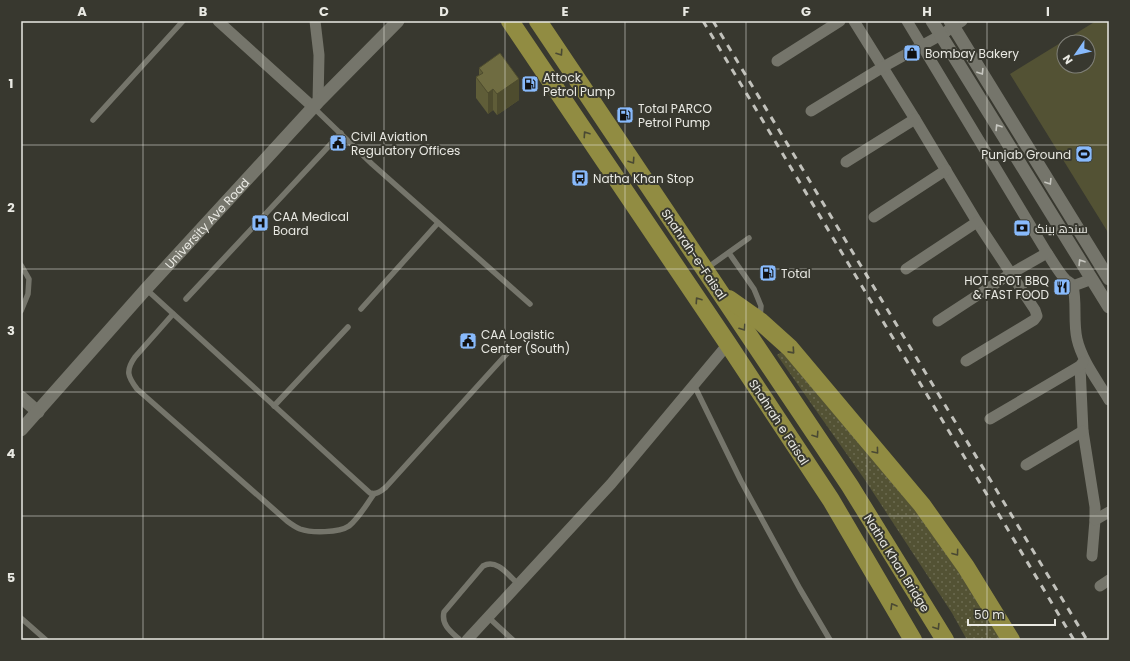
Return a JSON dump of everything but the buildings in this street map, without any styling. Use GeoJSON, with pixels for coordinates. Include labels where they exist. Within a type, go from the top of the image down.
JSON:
{"type":"FeatureCollection","features":[{"type":"Feature","properties":{"kind":"highway","name":"Shahrah-e-Faisal"},"geometry":{"type":"LineString","coordinates":[[510,21],[728,344]]}},
{"type":"Feature","properties":{"kind":"highway","name":"Shahrah-e-Faisal"},"geometry":{"type":"LineString","coordinates":[[538,21],[850,486]]}},
{"type":"Feature","properties":{"kind":"highway"},"geometry":{"type":"LineString","coordinates":[[719,291],[760,321],[790,348],[922,506],[966,566],[1011,640]]}},
{"type":"Feature","properties":{"kind":"highway","name":"Shahrah e Faisal"},"geometry":{"type":"LineString","coordinates":[[728,344],[831,500]]}},
{"type":"Feature","properties":{"kind":"highway","name":"Natha Khan Bridge"},"geometry":{"type":"LineString","coordinates":[[850,486],[945,640]]}},
{"type":"Feature","properties":{"kind":"highway","name":"Natha Khan Bridge"},"geometry":{"type":"LineString","coordinates":[[831,500],[913,640]]}},
{"type":"Feature","properties":{"kind":"street"},"geometry":{"type":"LineString","coordinates":[[218,21],[316,105]]}},
{"type":"Feature","properties":{"kind":"street"},"geometry":{"type":"LineString","coordinates":[[315,21],[319,55],[316,105]]}},
{"type":"Feature","properties":{"kind":"street","name":"University Ave Road"},"geometry":{"type":"LineString","coordinates":[[21,430],[146,289],[316,105],[398,21]]}},
{"type":"Feature","properties":{"kind":"street"},"geometry":{"type":"LineString","coordinates":[[777,61],[840,21]]}},
{"type":"Feature","properties":{"kind":"street"},"geometry":{"type":"LineString","coordinates":[[854,21],[915,118],[977,222],[1035,310],[1037,316],[1034,320],[966,361]]}},
{"type":"Feature","properties":{"kind":"street"},"geometry":{"type":"LineString","coordinates":[[906,21],[1047,253],[1066,280],[1073,286],[1075,294],[1077,339],[1082,362],[1083,431],[1095,507],[1092,556]]}},
{"type":"Feature","properties":{"kind":"street"},"geometry":{"type":"LineString","coordinates":[[932,21],[1109,306]]}},
{"type":"Feature","properties":{"kind":"street"},"geometry":{"type":"LineString","coordinates":[[811,111],[883,67],[941,35],[955,23],[1109,279]]}},
{"type":"Feature","properties":{"kind":"street"},"geometry":{"type":"LineString","coordinates":[[846,162],[915,118]]}},
{"type":"Feature","properties":{"kind":"street"},"geometry":{"type":"LineString","coordinates":[[874,217],[946,170]]}},
{"type":"Feature","properties":{"kind":"street"},"geometry":{"type":"LineString","coordinates":[[906,269],[977,222]]}},
{"type":"Feature","properties":{"kind":"street"},"geometry":{"type":"LineString","coordinates":[[938,321],[1010,274],[1047,253]]}},
{"type":"Feature","properties":{"kind":"street"},"geometry":{"type":"LineString","coordinates":[[1073,286],[1092,279]]}},
{"type":"Feature","properties":{"kind":"street"},"geometry":{"type":"LineString","coordinates":[[467,640],[611,484],[728,344]]}},
{"type":"Feature","properties":{"kind":"street"},"geometry":{"type":"LineString","coordinates":[[1082,362],[1109,400]]}},
{"type":"Feature","properties":{"kind":"street"},"geometry":{"type":"LineString","coordinates":[[990,419],[1082,362]]}},
{"type":"Feature","properties":{"kind":"street"},"geometry":{"type":"LineString","coordinates":[[21,397],[38,412]]}},
{"type":"Feature","properties":{"kind":"street"},"geometry":{"type":"LineString","coordinates":[[1026,465],[1083,431]]}},
{"type":"Feature","properties":{"kind":"street"},"geometry":{"type":"LineString","coordinates":[[1095,520],[1109,512]]}},
{"type":"Feature","properties":{"kind":"lane"},"geometry":{"type":"LineString","coordinates":[[93,120],[183,21]]}},
{"type":"Feature","properties":{"kind":"lane"},"geometry":{"type":"LineString","coordinates":[[316,105],[341,134],[372,164],[530,304]]}},
{"type":"Feature","properties":{"kind":"lane"},"geometry":{"type":"LineString","coordinates":[[186,299],[341,134]]}},
{"type":"Feature","properties":{"kind":"lane"},"geometry":{"type":"LineString","coordinates":[[361,308],[438,223]]}},
{"type":"Feature","properties":{"kind":"lane"},"geometry":{"type":"LineString","coordinates":[[705,270],[749,238]]}},
{"type":"Feature","properties":{"kind":"lane"},"geometry":{"type":"LineString","coordinates":[[729,253],[754,289],[759,299],[761,306],[760,321]]}},
{"type":"Feature","properties":{"kind":"lane"},"geometry":{"type":"LineString","coordinates":[[21,265],[30,279],[28,294],[21,311]]}},
{"type":"Feature","properties":{"kind":"lane"},"geometry":{"type":"LineString","coordinates":[[146,289],[370,493],[374,494]]}},
{"type":"Feature","properties":{"kind":"lane"},"geometry":{"type":"LineString","coordinates":[[174,314],[135,357],[130,365],[128,374],[130,380],[143,395],[287,521],[299,529],[311,532],[338,530],[347,527],[358,518],[374,494],[380,492],[386,486],[512,348]]}},
{"type":"Feature","properties":{"kind":"lane"},"geometry":{"type":"LineString","coordinates":[[274,406],[348,327]]}},
{"type":"Feature","properties":{"kind":"lane"},"geometry":{"type":"LineString","coordinates":[[694,384],[741,481],[800,589],[830,640]]}},
{"type":"Feature","properties":{"kind":"lane"},"geometry":{"type":"LineString","coordinates":[[460,640],[446,626],[443,617],[444,612],[483,566],[486,564],[499,566],[518,584]]}},
{"type":"Feature","properties":{"kind":"lane"},"geometry":{"type":"LineString","coordinates":[[488,617],[513,640]]}},
{"type":"Feature","properties":{"kind":"lane"},"geometry":{"type":"LineString","coordinates":[[21,618],[46,640]]}},
{"type":"Feature","properties":{"kind":"shaded area","name":"Punjab Ground"},"geometry":{"type":"Polygon","coordinates":[[[1096,21],[1109,21],[1109,234],[1010,74],[1056,46],[1056,74],[1096,74],[1096,34],[1075,34],[1096,21]]]}},
{"type":"Feature","properties":{"kind":"shaded area"},"geometry":{"type":"Polygon","coordinates":[[[785,350],[964,571],[1005,640],[967,640],[952,613],[865,480],[777,355],[785,350]]]}},
{"type":"Feature","properties":{"kind":"railway"},"geometry":{"type":"LineString","coordinates":[[703,21],[1074,640]]}},
{"type":"Feature","properties":{"kind":"railway"},"geometry":{"type":"LineString","coordinates":[[713,21],[1087,640]]}},
{"type":"Feature","properties":{"kind":"place","name":"Bombay Bakery"},"geometry":{"type":"Point","coordinates":[912,53]}},
{"type":"Feature","properties":{"kind":"place","name":"Attock Petrol Pump"},"geometry":{"type":"Point","coordinates":[530,84]}},
{"type":"Feature","properties":{"kind":"place","name":"Total PARCO Petrol Pump"},"geometry":{"type":"Point","coordinates":[625,115]}},
{"type":"Feature","properties":{"kind":"place","name":"Civil Aviation Regulatory Offices"},"geometry":{"type":"Point","coordinates":[338,143]}},
{"type":"Feature","properties":{"kind":"place","name":"Punjab Ground"},"geometry":{"type":"Point","coordinates":[1084,154]}},
{"type":"Feature","properties":{"kind":"place","name":"Natha Khan Stop"},"geometry":{"type":"Point","coordinates":[580,178]}},
{"type":"Feature","properties":{"kind":"place","name":"CAA Medical Board"},"geometry":{"type":"Point","coordinates":[260,223]}},
{"type":"Feature","properties":{"kind":"place","name":"سندھ بینک"},"geometry":{"type":"Point","coordinates":[1022,228]}},
{"type":"Feature","properties":{"kind":"place","name":"Total"},"geometry":{"type":"Point","coordinates":[768,273]}},
{"type":"Feature","properties":{"kind":"place","name":"HOT SPOT BBQ & FAST FOOD"},"geometry":{"type":"Point","coordinates":[1062,287]}},
{"type":"Feature","properties":{"kind":"place","name":"CAA Logistic Center (South)"},"geometry":{"type":"Point","coordinates":[468,341]}}]}
